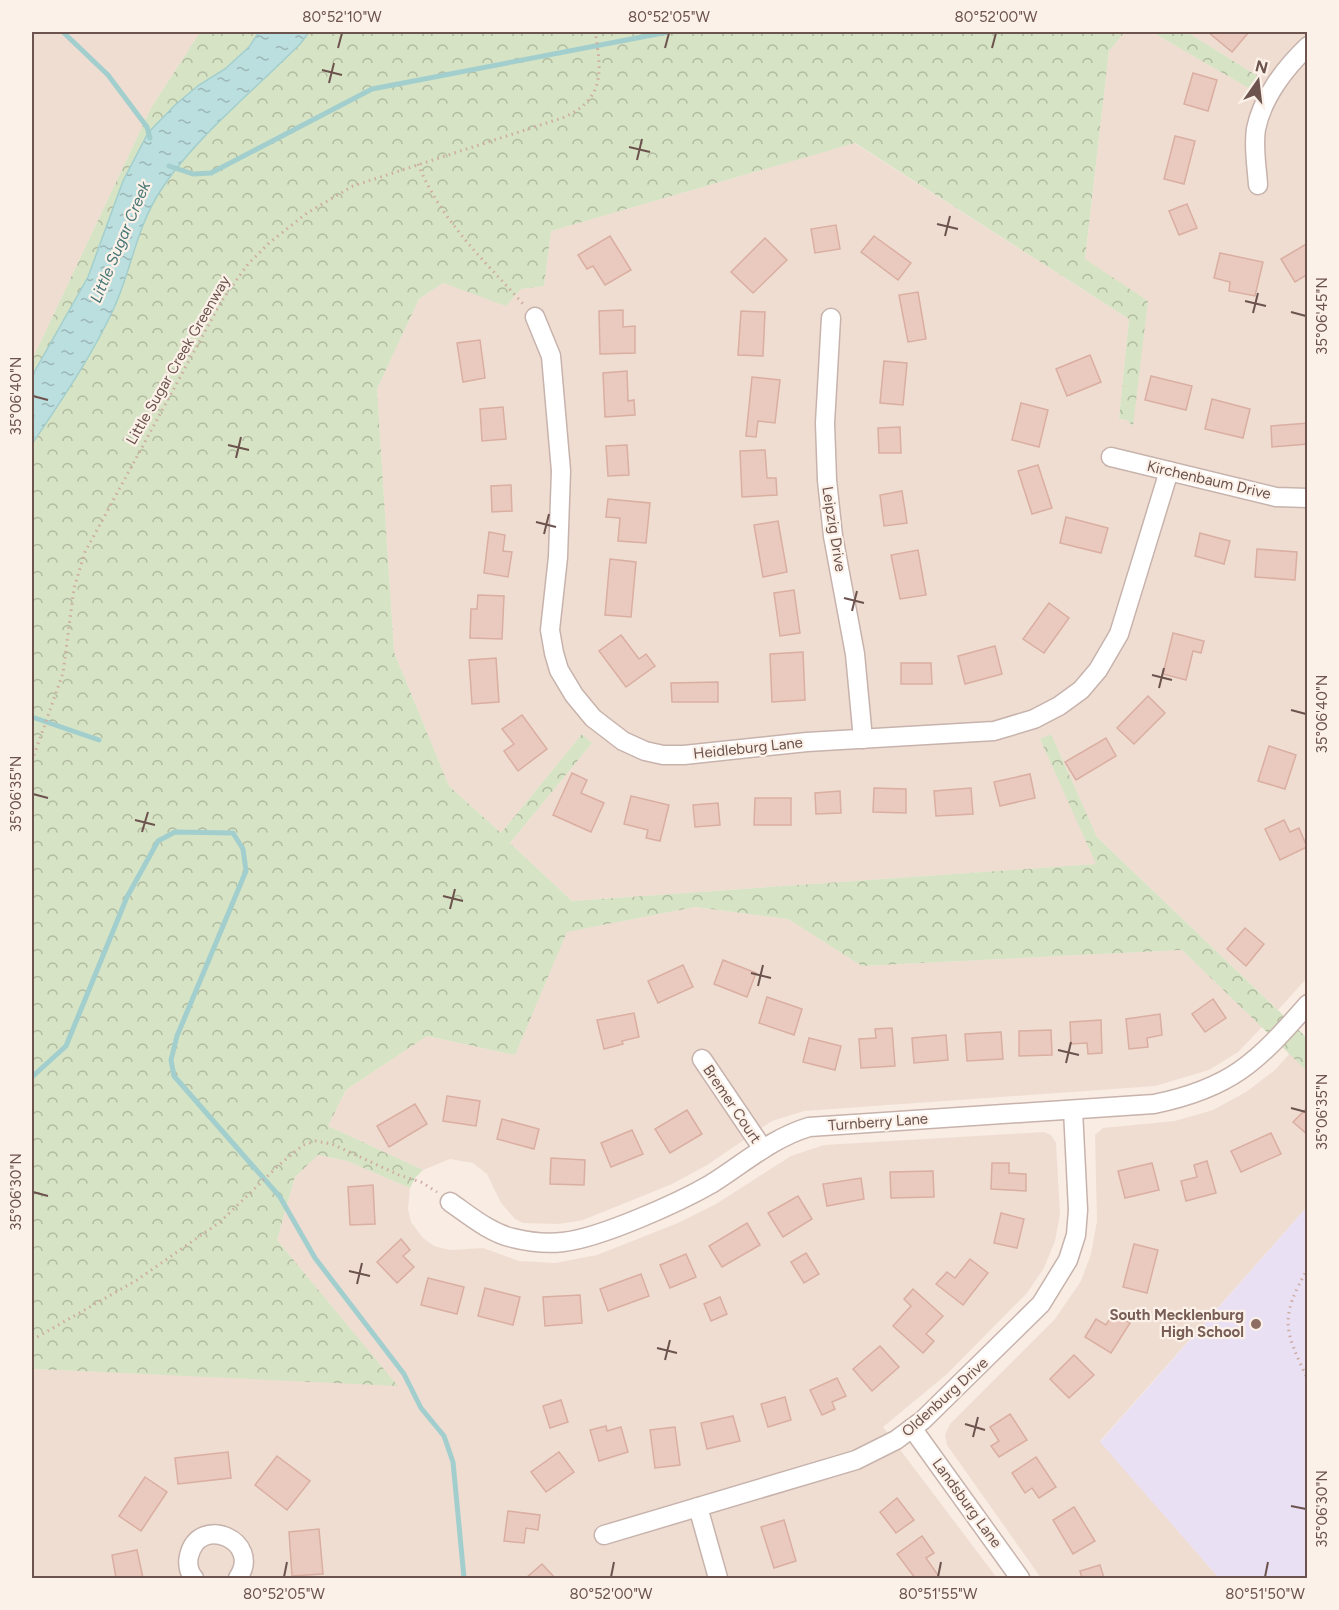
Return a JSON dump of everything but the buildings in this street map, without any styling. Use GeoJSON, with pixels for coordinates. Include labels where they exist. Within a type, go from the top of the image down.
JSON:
{"type":"FeatureCollection","features":[{"type":"Feature","properties":{"kind":"street"},"geometry":{"type":"LineString","coordinates":[[1258,185],[1255,142],[1262,109],[1287,69],[1308,46]]}},
{"type":"Feature","properties":{"kind":"street","name":"Heidleburg Lane"},"geometry":{"type":"LineString","coordinates":[[535,317],[551,356],[561,471],[558,557],[550,630],[559,670],[574,695],[603,728],[623,741],[663,755],[1008,728],[1042,715],[1081,690],[1098,670],[1119,634],[1169,471]]}},
{"type":"Feature","properties":{"kind":"street","name":"Leipzig Drive"},"geometry":{"type":"LineString","coordinates":[[831,318],[825,423],[827,480],[833,536],[855,654],[863,738]]}},
{"type":"Feature","properties":{"kind":"street","name":"Kirchenbaum Drive"},"geometry":{"type":"LineString","coordinates":[[1111,457],[1276,497],[1308,498]]}},
{"type":"Feature","properties":{"kind":"street","name":"Turnberry Lane"},"geometry":{"type":"LineString","coordinates":[[450,1202],[483,1224],[512,1238],[538,1242],[563,1242],[588,1236],[670,1204],[710,1184],[763,1149],[797,1131],[834,1124],[1154,1104],[1203,1092],[1252,1064],[1308,1004]]}},
{"type":"Feature","properties":{"kind":"street","name":"Bremer Court"},"geometry":{"type":"LineString","coordinates":[[702,1059],[763,1149]]}},
{"type":"Feature","properties":{"kind":"street","name":"Oldenburg Drive"},"geometry":{"type":"LineString","coordinates":[[604,1535],[856,1460],[896,1440],[960,1386],[1041,1304],[1068,1260],[1076,1235],[1078,1210],[1073,1110]]}},
{"type":"Feature","properties":{"kind":"street","name":"Landsburg Lane"},"geometry":{"type":"LineString","coordinates":[[912,1428],[1020,1578]]}},
{"type":"Feature","properties":{"kind":"street"},"geometry":{"type":"LineString","coordinates":[[698,1508],[718,1578]]}},
{"type":"Feature","properties":{"kind":"street"},"geometry":{"type":"LineString","coordinates":[[194,1578],[188,1560],[192,1547],[201,1538],[211,1534],[223,1534],[234,1540],[241,1549],[244,1561],[238,1578]]}},
{"type":"Feature","properties":{"kind":"path","name":"Little Sugar Creek Greenway"},"geometry":{"type":"LineString","coordinates":[[32,761],[66,658],[74,588],[85,552],[221,302],[258,254],[307,213],[353,186],[570,115],[583,106],[593,94],[600,74],[595,32]]}},
{"type":"Feature","properties":{"kind":"path"},"geometry":{"type":"LineString","coordinates":[[418,164],[437,200],[471,249],[535,317]]}},
{"type":"Feature","properties":{"kind":"path"},"geometry":{"type":"LineString","coordinates":[[32,1340],[137,1280],[220,1222],[278,1166],[303,1145],[315,1141],[337,1146],[399,1175],[421,1182],[450,1202]]}},
{"type":"Feature","properties":{"kind":"path"},"geometry":{"type":"LineString","coordinates":[[1308,1268],[1293,1293],[1286,1321],[1293,1348],[1308,1380]]}},
{"type":"Feature","properties":{"kind":"shaded area"},"geometry":{"type":"Polygon","coordinates":[[[32,32],[200,32],[151,108],[32,360],[32,32]]]}},
{"type":"Feature","properties":{"kind":"shaded area"},"geometry":{"type":"Polygon","coordinates":[[[1125,32],[1152,32],[1250,89],[1259,77],[1187,32],[1307,32],[1307,978],[1278,1010],[1097,837],[1051,734],[1040,739],[1097,864],[572,901],[510,843],[592,743],[582,734],[501,833],[449,786],[394,652],[377,389],[419,299],[443,283],[506,305],[521,289],[544,286],[551,231],[854,143],[1129,319],[1119,419],[1127,420],[1148,301],[1085,260],[1109,51],[1125,32]]]}},
{"type":"Feature","properties":{"kind":"shaded area"},"geometry":{"type":"Polygon","coordinates":[[[695,907],[788,919],[862,966],[1182,950],[1262,1027],[1238,1052],[1209,1070],[1155,1086],[804,1111],[772,1121],[707,1165],[672,1184],[583,1220],[559,1224],[523,1223],[515,1219],[501,1203],[487,1174],[473,1163],[450,1159],[423,1170],[328,1126],[346,1090],[427,1036],[515,1055],[566,932],[695,907]]]}},
{"type":"Feature","properties":{"kind":"shaded area"},"geometry":{"type":"Polygon","coordinates":[[[1307,1034],[1307,1207],[1100,1441],[1219,1578],[1041,1578],[947,1445],[945,1435],[950,1424],[1055,1319],[1081,1281],[1091,1254],[1097,1221],[1095,1135],[1103,1128],[1175,1121],[1213,1110],[1246,1092],[1275,1070],[1307,1034]]]}},
{"type":"Feature","properties":{"kind":"shaded area"},"geometry":{"type":"Polygon","coordinates":[[[1044,1132],[1051,1135],[1056,1143],[1060,1214],[1055,1241],[1044,1268],[1027,1293],[947,1374],[883,1427],[997,1578],[32,1578],[34,1369],[397,1385],[277,1240],[295,1177],[317,1155],[347,1161],[410,1188],[408,1209],[411,1222],[423,1238],[434,1246],[450,1250],[483,1248],[519,1261],[555,1263],[597,1255],[678,1223],[716,1204],[791,1156],[824,1145],[1044,1132]]]}},
{"type":"Feature","properties":{"kind":"shaded area","name":"South Mecklenburg High School"},"geometry":{"type":"Polygon","coordinates":[[[1307,1207],[1307,1578],[1219,1578],[1100,1442],[1307,1207]]]}},
{"type":"Feature","properties":{"kind":"green space"},"geometry":{"type":"Polygon","coordinates":[[[200,32],[1125,32],[1109,51],[1085,259],[1148,301],[1133,426],[1127,420],[1119,419],[1129,319],[855,143],[551,231],[544,286],[521,289],[506,306],[443,283],[419,299],[377,389],[394,652],[449,786],[501,833],[582,734],[592,743],[510,843],[572,901],[1096,864],[1040,739],[1051,734],[1097,837],[1307,1038],[1307,1071],[1182,950],[862,966],[788,919],[695,907],[567,932],[515,1055],[427,1036],[346,1090],[328,1126],[423,1170],[415,1178],[410,1188],[347,1161],[318,1155],[295,1177],[277,1240],[398,1386],[34,1369],[32,1374],[32,360],[151,108],[200,32]]]}},
{"type":"Feature","properties":{"kind":"green space"},"geometry":{"type":"Polygon","coordinates":[[[1152,32],[1187,32],[1259,77],[1250,89],[1152,32]]]}},
{"type":"Feature","properties":{"kind":"water","name":"Little Sugar Creek"},"geometry":{"type":"Polygon","coordinates":[[[259,32],[309,32],[301,43],[204,137],[170,177],[149,211],[120,295],[105,326],[76,378],[32,444],[32,376],[88,277],[123,181],[148,133],[175,105],[199,85],[225,69],[249,47],[259,32]]]}},
{"type":"Feature","properties":{"kind":"waterway"},"geometry":{"type":"LineString","coordinates":[[63,32],[108,75],[147,127],[150,138]]}},
{"type":"Feature","properties":{"kind":"waterway"},"geometry":{"type":"LineString","coordinates":[[169,166],[193,174],[211,173],[372,89],[668,32]]}},
{"type":"Feature","properties":{"kind":"waterway"},"geometry":{"type":"LineString","coordinates":[[32,717],[99,740]]}},
{"type":"Feature","properties":{"kind":"waterway"},"geometry":{"type":"LineString","coordinates":[[32,1077],[66,1046],[127,897],[158,841],[175,832],[233,833],[243,849],[246,871],[177,1036],[171,1060],[174,1076],[280,1197],[315,1258],[404,1374],[421,1408],[444,1436],[453,1462],[464,1578]]}},
{"type":"Feature","properties":{"kind":"place","name":"South Mecklenburg High School"},"geometry":{"type":"Point","coordinates":[1256,1324]}}]}
